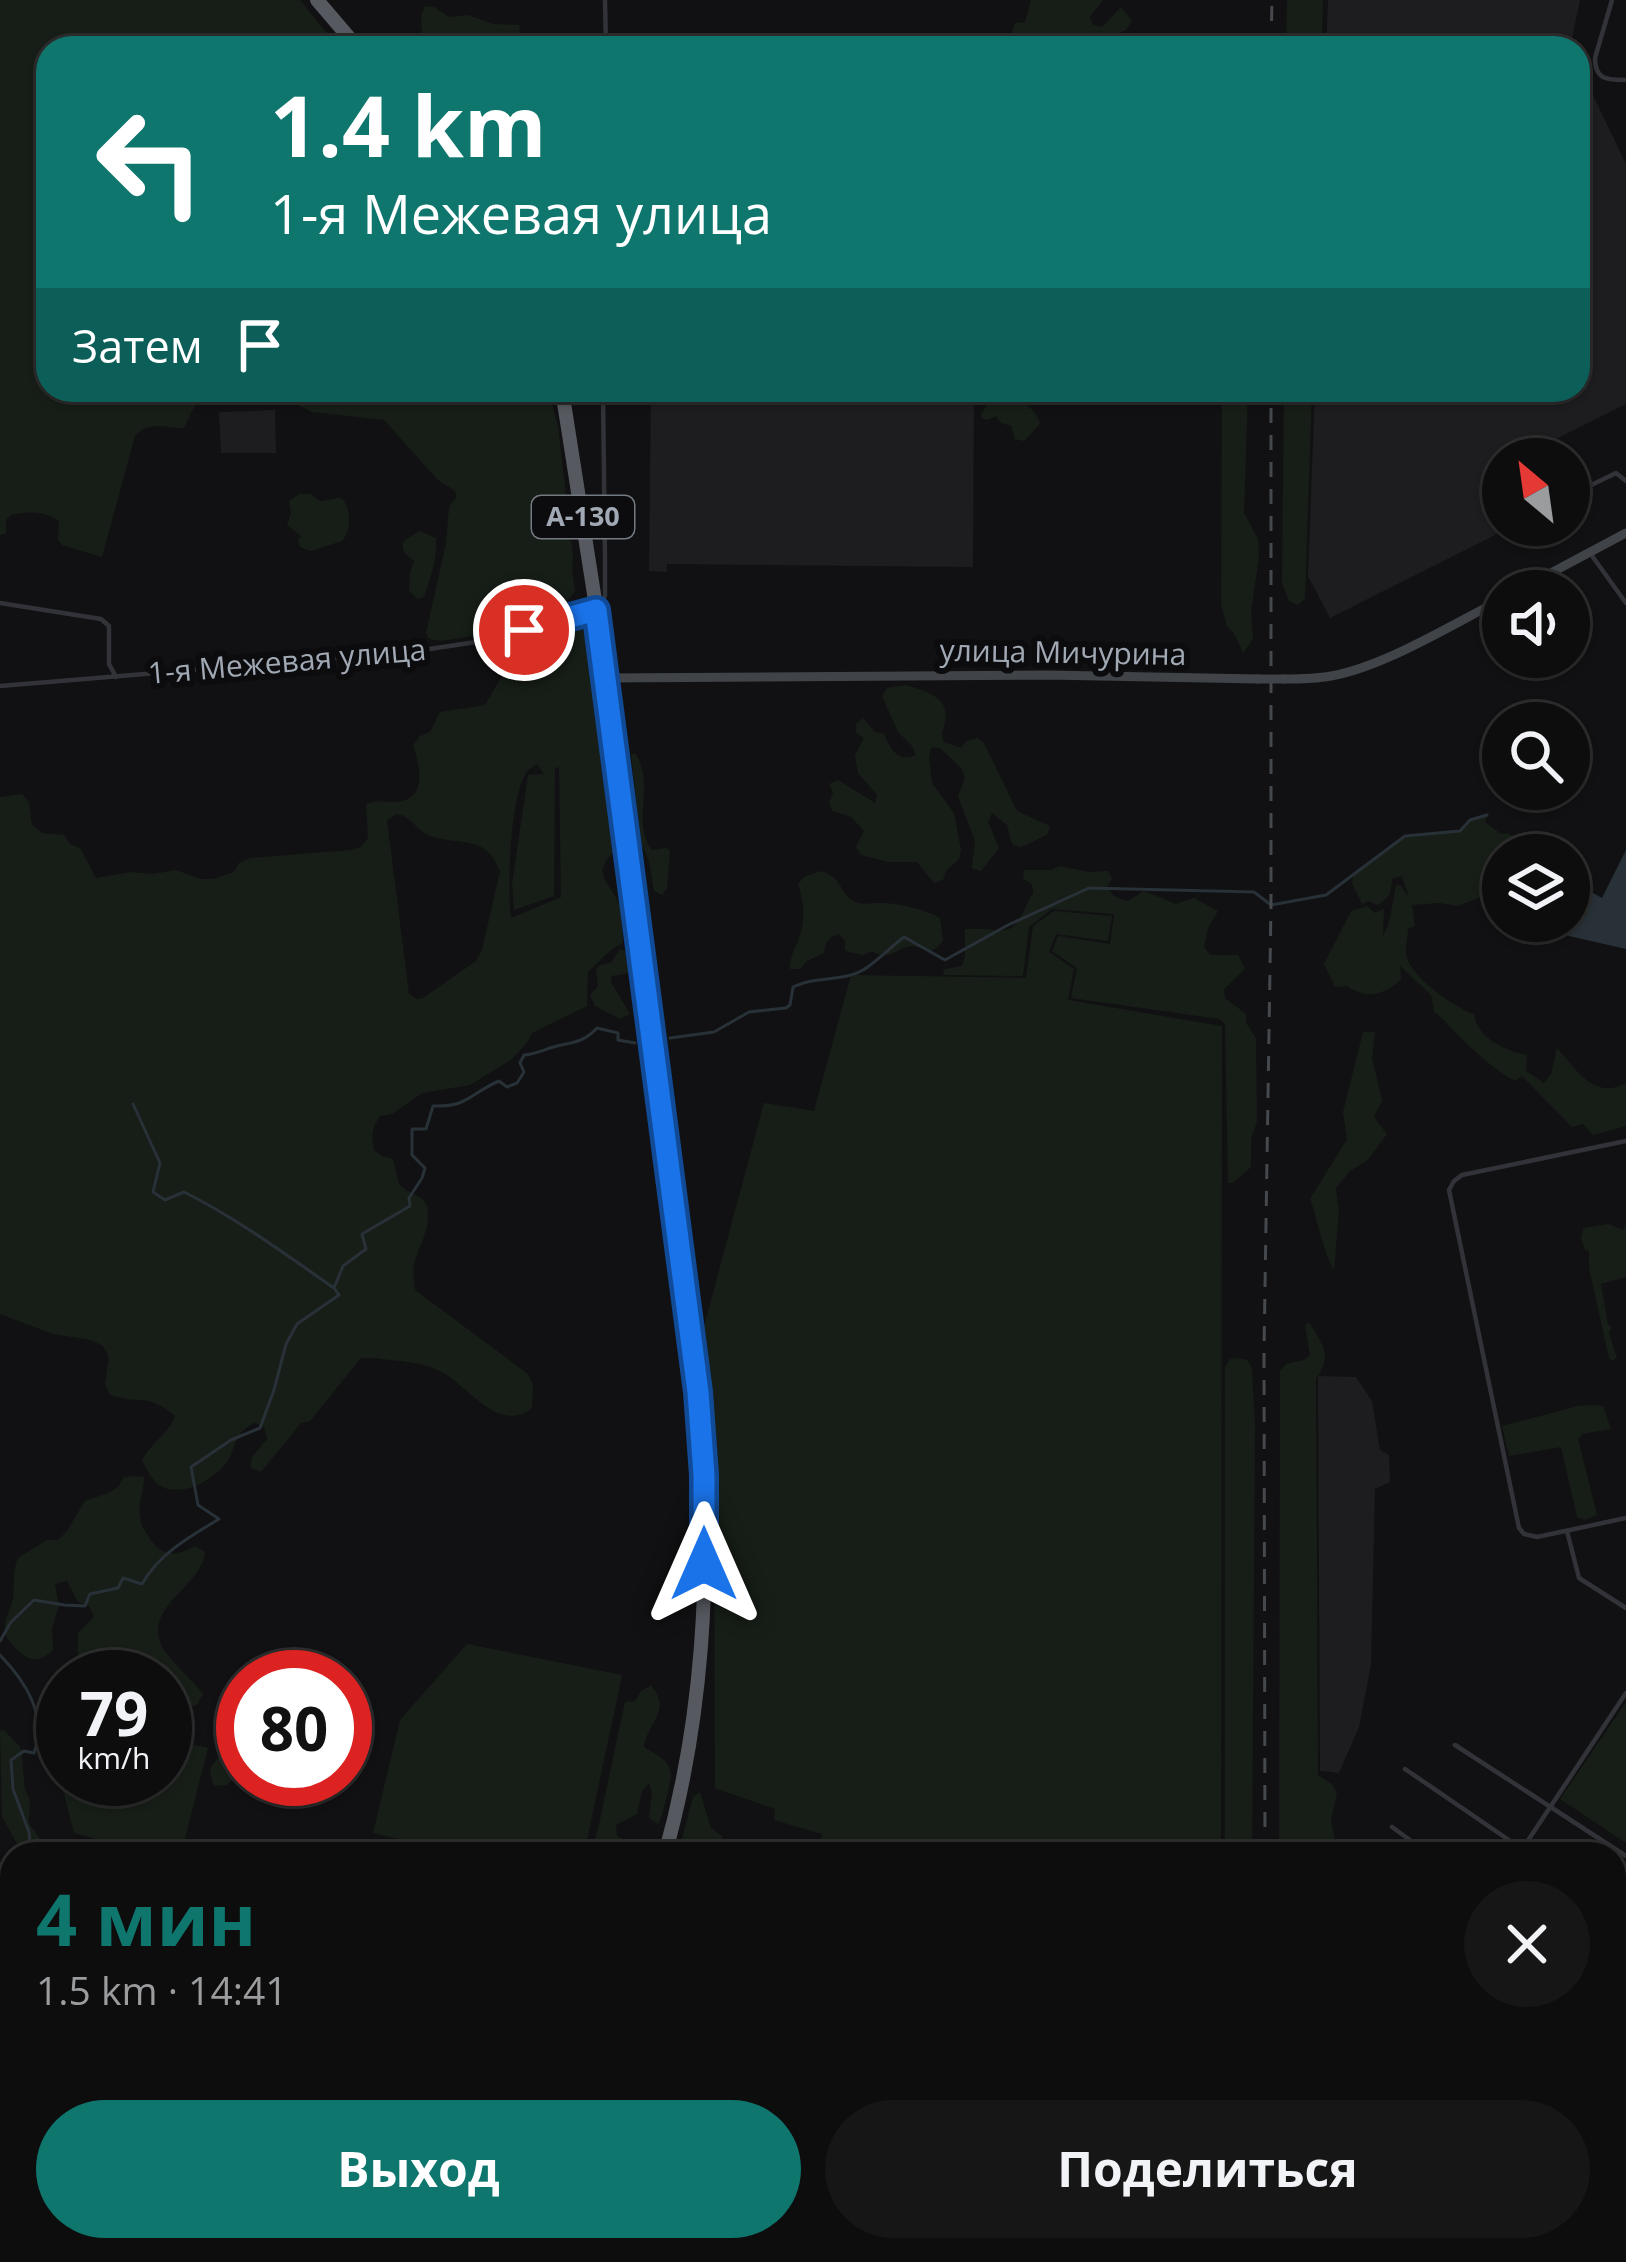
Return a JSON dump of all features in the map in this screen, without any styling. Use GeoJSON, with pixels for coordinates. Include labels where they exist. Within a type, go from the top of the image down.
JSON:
{"type":"FeatureCollection","features":[{"type":"Feature","properties":{"kind":"highway"},"geometry":{"type":"LineString","coordinates":[[317,0],[348,36]]}},
{"type":"Feature","properties":{"kind":"highway","name":"А-130"},"geometry":{"type":"LineString","coordinates":[[564,402],[602,645],[698,1392],[704,1475],[699,1682],[688,1759],[668,1842]]}},
{"type":"Feature","properties":{"kind":"main road"},"geometry":{"type":"LineString","coordinates":[[1557,570],[1626,533]]}},
{"type":"Feature","properties":{"kind":"main road","name":"улица Мичурина"},"geometry":{"type":"LineString","coordinates":[[606,678],[1047,675],[1283,680],[1352,670],[1482,610]]}},
{"type":"Feature","properties":{"kind":"main road"},"geometry":{"type":"LineString","coordinates":[[602,645],[616,671],[629,677]]}},
{"type":"Feature","properties":{"kind":"main road"},"geometry":{"type":"LineString","coordinates":[[608,699],[615,685],[629,677]]}},
{"type":"Feature","properties":{"kind":"street"},"geometry":{"type":"LineString","coordinates":[[605,0],[606,36]]}},
{"type":"Feature","properties":{"kind":"street"},"geometry":{"type":"LineString","coordinates":[[1612,0],[1595,68],[1606,80],[1626,80]]}},
{"type":"Feature","properties":{"kind":"street"},"geometry":{"type":"LineString","coordinates":[[596,610],[604,596],[603,402]]}},
{"type":"Feature","properties":{"kind":"street"},"geometry":{"type":"LineString","coordinates":[[1590,486],[1616,473],[1626,481]]}},
{"type":"Feature","properties":{"kind":"street"},"geometry":{"type":"LineString","coordinates":[[1590,553],[1626,603]]}},
{"type":"Feature","properties":{"kind":"street","name":"1-я Межевая улица"},"geometry":{"type":"LineString","coordinates":[[0,604],[100,620],[109,626],[109,664],[116,677]]}},
{"type":"Feature","properties":{"kind":"street","name":"1-я Межевая улица"},"geometry":{"type":"LineString","coordinates":[[0,686],[410,652],[489,640],[596,610]]}},
{"type":"Feature","properties":{"kind":"street"},"geometry":{"type":"LineString","coordinates":[[1626,1141],[1462,1175],[1449,1190],[1521,1532],[1529,1537],[1550,1535],[1626,1518]]}},
{"type":"Feature","properties":{"kind":"street"},"geometry":{"type":"LineString","coordinates":[[1567,1531],[1579,1578],[1626,1608]]}},
{"type":"Feature","properties":{"kind":"street"},"geometry":{"type":"LineString","coordinates":[[1526,1842],[1626,1693]]}},
{"type":"Feature","properties":{"kind":"street"},"geometry":{"type":"LineString","coordinates":[[1456,1745],[1605,1842]]}},
{"type":"Feature","properties":{"kind":"street"},"geometry":{"type":"LineString","coordinates":[[1405,1769],[1507,1842]]}},
{"type":"Feature","properties":{"kind":"street"},"geometry":{"type":"LineString","coordinates":[[1392,1827],[1413,1842]]}},
{"type":"Feature","properties":{"kind":"shaded area"},"geometry":{"type":"Polygon","coordinates":[[[0,0],[300,0],[329,36],[36,36],[36,402],[197,402],[184,428],[153,426],[135,436],[102,557],[62,545],[59,521],[42,514],[11,515],[6,533],[0,535],[0,0]]]}},
{"type":"Feature","properties":{"kind":"shaded area"},"geometry":{"type":"Polygon","coordinates":[[[1031,0],[1103,0],[1090,17],[1093,25],[1102,27],[1121,7],[1132,21],[1115,36],[1018,36],[1012,32],[1015,23],[1025,22],[1031,0]]]}},
{"type":"Feature","properties":{"kind":"shaded area"},"geometry":{"type":"Polygon","coordinates":[[[1287,0],[1323,0],[1322,36],[1286,36],[1287,0]]]}},
{"type":"Feature","properties":{"kind":"shaded area"},"geometry":{"type":"Polygon","coordinates":[[[1328,0],[1580,0],[1572,36],[1326,36],[1328,0]]]}},
{"type":"Feature","properties":{"kind":"shaded area"},"geometry":{"type":"Polygon","coordinates":[[[425,6],[434,7],[449,17],[468,15],[493,24],[520,25],[519,34],[419,36],[425,6]]]}},
{"type":"Feature","properties":{"kind":"shaded area"},"geometry":{"type":"Polygon","coordinates":[[[1590,89],[1626,164],[1626,404],[1558,438],[1482,438],[1482,542],[1330,618],[1308,576],[1315,402],[1590,402],[1590,89]]]}},
{"type":"Feature","properties":{"kind":"shaded area"},"geometry":{"type":"Polygon","coordinates":[[[249,402],[551,402],[558,426],[575,591],[565,603],[534,621],[442,641],[429,639],[426,633],[449,507],[457,496],[454,490],[438,480],[384,420],[312,412],[296,404],[249,402]]]}},
{"type":"Feature","properties":{"kind":"shaded area"},"geometry":{"type":"Polygon","coordinates":[[[651,402],[974,402],[973,567],[667,564],[667,572],[649,571],[651,402]]]}},
{"type":"Feature","properties":{"kind":"shaded area"},"geometry":{"type":"Polygon","coordinates":[[[989,402],[1022,402],[1040,424],[1024,441],[1015,439],[1011,426],[996,416],[987,420],[981,414],[989,402]]]}},
{"type":"Feature","properties":{"kind":"shaded area"},"geometry":{"type":"Polygon","coordinates":[[[1222,402],[1248,402],[1244,513],[1258,539],[1259,557],[1251,611],[1253,639],[1243,653],[1227,627],[1221,605],[1222,402]]]}},
{"type":"Feature","properties":{"kind":"shaded area"},"geometry":{"type":"Polygon","coordinates":[[[1284,402],[1312,402],[1305,599],[1298,605],[1289,601],[1282,584],[1284,402]]]}},
{"type":"Feature","properties":{"kind":"shaded area"},"geometry":{"type":"Polygon","coordinates":[[[275,410],[276,453],[221,453],[219,412],[275,410]]]}},
{"type":"Feature","properties":{"kind":"shaded area"},"geometry":{"type":"Polygon","coordinates":[[[299,494],[311,494],[320,501],[344,500],[349,521],[342,541],[311,551],[300,547],[301,536],[287,525],[289,501],[299,494]]]}},
{"type":"Feature","properties":{"kind":"shaded area"},"geometry":{"type":"Polygon","coordinates":[[[419,531],[436,538],[436,546],[427,590],[418,599],[409,591],[414,561],[403,548],[404,541],[419,531]]]}},
{"type":"Feature","properties":{"kind":"shaded area"},"geometry":{"type":"Polygon","coordinates":[[[571,626],[582,629],[587,640],[616,850],[603,871],[620,907],[623,943],[588,972],[587,1006],[532,1033],[511,1060],[470,1085],[422,1093],[392,1114],[380,1116],[372,1137],[374,1150],[393,1159],[402,1187],[427,1207],[427,1226],[414,1264],[415,1290],[528,1374],[533,1385],[532,1408],[507,1416],[433,1368],[361,1358],[261,1472],[250,1468],[252,1457],[267,1439],[264,1427],[254,1423],[242,1432],[227,1462],[214,1475],[186,1489],[167,1489],[154,1480],[142,1461],[175,1416],[150,1401],[110,1395],[105,1384],[109,1357],[103,1346],[0,1314],[0,797],[22,794],[29,802],[32,825],[42,833],[64,835],[80,848],[96,878],[176,870],[213,879],[234,872],[250,858],[351,850],[368,838],[366,804],[406,800],[417,789],[413,745],[430,732],[440,712],[485,705],[519,647],[571,626]],[[537,764],[524,777],[516,806],[510,867],[511,918],[561,897],[559,767],[555,768],[554,896],[514,910],[512,884],[528,775],[544,774],[537,764]],[[397,814],[387,820],[409,994],[417,999],[476,961],[500,871],[479,846],[431,836],[397,814]]]}},
{"type":"Feature","properties":{"kind":"shaded area"},"geometry":{"type":"Polygon","coordinates":[[[906,685],[935,696],[944,706],[944,742],[961,748],[977,738],[984,743],[1017,811],[1050,826],[1047,835],[1021,847],[1012,844],[1007,825],[992,813],[988,822],[999,848],[981,871],[972,868],[975,841],[958,796],[965,778],[941,749],[932,747],[932,783],[954,813],[959,859],[943,880],[934,883],[917,862],[861,855],[856,847],[864,831],[851,817],[832,811],[829,784],[838,780],[875,803],[877,795],[858,773],[855,755],[864,738],[856,733],[856,724],[863,718],[875,732],[884,734],[896,753],[916,755],[898,732],[882,696],[887,688],[906,685]]]}},
{"type":"Feature","properties":{"kind":"shaded area"},"geometry":{"type":"Polygon","coordinates":[[[631,754],[636,754],[644,779],[646,839],[652,850],[670,851],[667,888],[662,895],[654,891],[641,844],[631,754]]]}},
{"type":"Feature","properties":{"kind":"shaded area"},"geometry":{"type":"Polygon","coordinates":[[[1487,815],[1485,822],[1501,834],[1482,834],[1482,897],[1458,906],[1412,905],[1415,926],[1408,929],[1406,948],[1411,966],[1436,991],[1474,1014],[1486,1036],[1501,1047],[1527,1055],[1526,1071],[1544,1083],[1557,1048],[1595,1085],[1626,1083],[1626,1126],[1593,1135],[1583,1124],[1572,1127],[1522,1076],[1515,1081],[1470,1047],[1434,1012],[1431,995],[1400,966],[1401,980],[1381,992],[1335,987],[1324,964],[1351,911],[1367,906],[1375,913],[1384,909],[1383,936],[1396,885],[1409,897],[1402,876],[1392,879],[1389,895],[1377,905],[1362,904],[1353,876],[1405,836],[1460,831],[1470,820],[1487,815]]]}},
{"type":"Feature","properties":{"kind":"shaded area"},"geometry":{"type":"Polygon","coordinates":[[[1626,850],[1626,949],[1590,941],[1590,891],[1602,898],[1626,850]]]}},
{"type":"Feature","properties":{"kind":"shaded area"},"geometry":{"type":"Polygon","coordinates":[[[1060,866],[1108,871],[1112,879],[1107,887],[1124,900],[1144,891],[1176,904],[1194,898],[1218,911],[1204,947],[1210,955],[1238,955],[1245,969],[1224,989],[1225,998],[1246,1014],[1256,1038],[1257,1121],[1251,1139],[1251,1167],[1233,1183],[1228,1183],[1225,1024],[1219,1019],[1071,998],[1077,968],[1052,951],[1058,936],[1110,944],[1114,914],[1052,909],[1029,927],[1023,976],[943,975],[944,969],[962,966],[965,929],[1004,930],[1016,924],[1033,893],[1032,884],[1023,879],[1024,870],[1060,866]]]}},
{"type":"Feature","properties":{"kind":"shaded area"},"geometry":{"type":"Polygon","coordinates":[[[821,871],[856,902],[906,906],[940,918],[943,941],[928,952],[911,946],[887,955],[872,951],[863,955],[845,951],[839,934],[828,940],[824,953],[800,969],[790,969],[803,918],[798,884],[821,871]]]}},
{"type":"Feature","properties":{"kind":"shaded area"},"geometry":{"type":"Polygon","coordinates":[[[1054,911],[1112,916],[1108,941],[1056,934],[1049,952],[1074,969],[1068,1000],[1222,1026],[1221,1842],[821,1842],[822,1834],[774,1820],[775,1809],[715,1788],[714,1456],[703,1330],[764,1103],[814,1111],[851,975],[1026,978],[1033,926],[1054,911]]]}},
{"type":"Feature","properties":{"kind":"shaded area"},"geometry":{"type":"Polygon","coordinates":[[[620,949],[625,951],[629,973],[612,976],[611,982],[630,1014],[620,1019],[595,1006],[590,995],[598,986],[596,969],[611,963],[620,949]]]}},
{"type":"Feature","properties":{"kind":"shaded area"},"geometry":{"type":"Polygon","coordinates":[[[1363,1032],[1375,1032],[1372,1058],[1382,1100],[1374,1117],[1387,1134],[1368,1160],[1336,1188],[1334,1270],[1310,1199],[1347,1139],[1343,1112],[1363,1032]]]}},
{"type":"Feature","properties":{"kind":"shaded area"},"geometry":{"type":"Polygon","coordinates":[[[1626,1223],[1626,1277],[1601,1284],[1617,1358],[1612,1361],[1589,1251],[1581,1239],[1583,1228],[1608,1224],[1623,1230],[1626,1223]]]}},
{"type":"Feature","properties":{"kind":"shaded area"},"geometry":{"type":"Polygon","coordinates":[[[1309,1322],[1325,1356],[1316,1379],[1318,1775],[1337,1794],[1331,1820],[1334,1842],[1279,1842],[1280,1371],[1310,1355],[1305,1325],[1309,1322]]]}},
{"type":"Feature","properties":{"kind":"shaded area"},"geometry":{"type":"Polygon","coordinates":[[[1230,1359],[1247,1360],[1252,1368],[1255,1426],[1252,1842],[1225,1842],[1225,1367],[1230,1359]]]}},
{"type":"Feature","properties":{"kind":"shaded area"},"geometry":{"type":"Polygon","coordinates":[[[1318,1376],[1356,1377],[1372,1401],[1380,1450],[1389,1455],[1390,1482],[1375,1489],[1371,1665],[1359,1727],[1339,1773],[1320,1771],[1318,1376]]]}},
{"type":"Feature","properties":{"kind":"shaded area"},"geometry":{"type":"Polygon","coordinates":[[[1603,1406],[1611,1429],[1582,1434],[1578,1439],[1597,1515],[1584,1520],[1577,1517],[1561,1447],[1509,1456],[1502,1426],[1603,1406]]]}},
{"type":"Feature","properties":{"kind":"shaded area"},"geometry":{"type":"Polygon","coordinates":[[[124,1477],[144,1477],[141,1522],[157,1547],[174,1553],[195,1546],[205,1552],[195,1575],[161,1617],[158,1629],[164,1650],[78,1650],[78,1633],[94,1617],[89,1606],[78,1602],[67,1581],[55,1584],[59,1606],[52,1628],[53,1650],[36,1650],[36,1659],[27,1658],[6,1635],[18,1558],[47,1540],[58,1540],[85,1501],[118,1487],[124,1477]]]}},
{"type":"Feature","properties":{"kind":"shaded area"},"geometry":{"type":"Polygon","coordinates":[[[467,1644],[622,1675],[587,1842],[410,1842],[373,1833],[400,1720],[467,1644]]]}},
{"type":"Feature","properties":{"kind":"shaded area"},"geometry":{"type":"Polygon","coordinates":[[[192,1682],[203,1694],[192,1706],[192,1682]]]}},
{"type":"Feature","properties":{"kind":"shaded area"},"geometry":{"type":"Polygon","coordinates":[[[651,1685],[660,1703],[644,1747],[670,1770],[662,1817],[658,1824],[649,1818],[649,1783],[642,1791],[637,1814],[616,1825],[617,1836],[629,1842],[594,1842],[625,1702],[635,1701],[651,1685]]]}},
{"type":"Feature","properties":{"kind":"shaded area"},"geometry":{"type":"Polygon","coordinates":[[[1626,1702],[1626,1842],[1560,1799],[1626,1702]]]}},
{"type":"Feature","properties":{"kind":"shaded area"},"geometry":{"type":"Polygon","coordinates":[[[0,1730],[21,1748],[29,1823],[42,1842],[16,1842],[2,1817],[0,1730]]]}},
{"type":"Feature","properties":{"kind":"shaded area"},"geometry":{"type":"Polygon","coordinates":[[[192,1744],[208,1748],[184,1842],[107,1842],[74,1833],[67,1806],[192,1806],[192,1744]]]}},
{"type":"Feature","properties":{"kind":"shaded area"},"geometry":{"type":"Polygon","coordinates":[[[700,1792],[711,1828],[724,1842],[681,1842],[693,1797],[700,1792]]]}},
{"type":"Feature","properties":{"kind":"waterway"},"geometry":{"type":"LineString","coordinates":[[670,1038],[714,1032],[749,1012],[786,1008],[793,987],[855,974],[904,937],[945,960],[1089,888],[1254,892],[1271,905],[1326,895],[1405,836],[1460,831],[1470,820],[1487,815]]}},
{"type":"Feature","properties":{"kind":"waterway"},"geometry":{"type":"LineString","coordinates":[[0,1641],[11,1622],[34,1600],[85,1606],[90,1594],[118,1588],[123,1578],[142,1584],[166,1555],[219,1519],[198,1505],[191,1467],[231,1440],[260,1428],[286,1344],[297,1324],[339,1295],[334,1288],[343,1266],[366,1249],[362,1234],[410,1206],[409,1198],[425,1168],[412,1155],[412,1129],[426,1129],[433,1106],[462,1102],[499,1081],[507,1087],[517,1083],[524,1072],[520,1063],[524,1055],[578,1041],[597,1028],[635,1043]]}},
{"type":"Feature","properties":{"kind":"waterway"},"geometry":{"type":"LineString","coordinates":[[133,1104],[160,1163],[153,1192],[165,1200],[184,1192],[204,1202],[334,1288]]}},
{"type":"Feature","properties":{"kind":"waterway"},"geometry":{"type":"LineString","coordinates":[[0,1655],[26,1688],[36,1712],[34,1753],[24,1751],[11,1760],[13,1789],[30,1842]]}},
{"type":"Feature","properties":{"kind":"railway"},"geometry":{"type":"LineString","coordinates":[[1271,36],[1272,0]]}},
{"type":"Feature","properties":{"kind":"railway"},"geometry":{"type":"LineString","coordinates":[[1265,1842],[1271,402]]}},
{"type":"Feature","properties":{"kind":"route"},"geometry":{"type":"LineString","coordinates":[[524,630],[596,610],[698,1392],[704,1564]]}}]}
